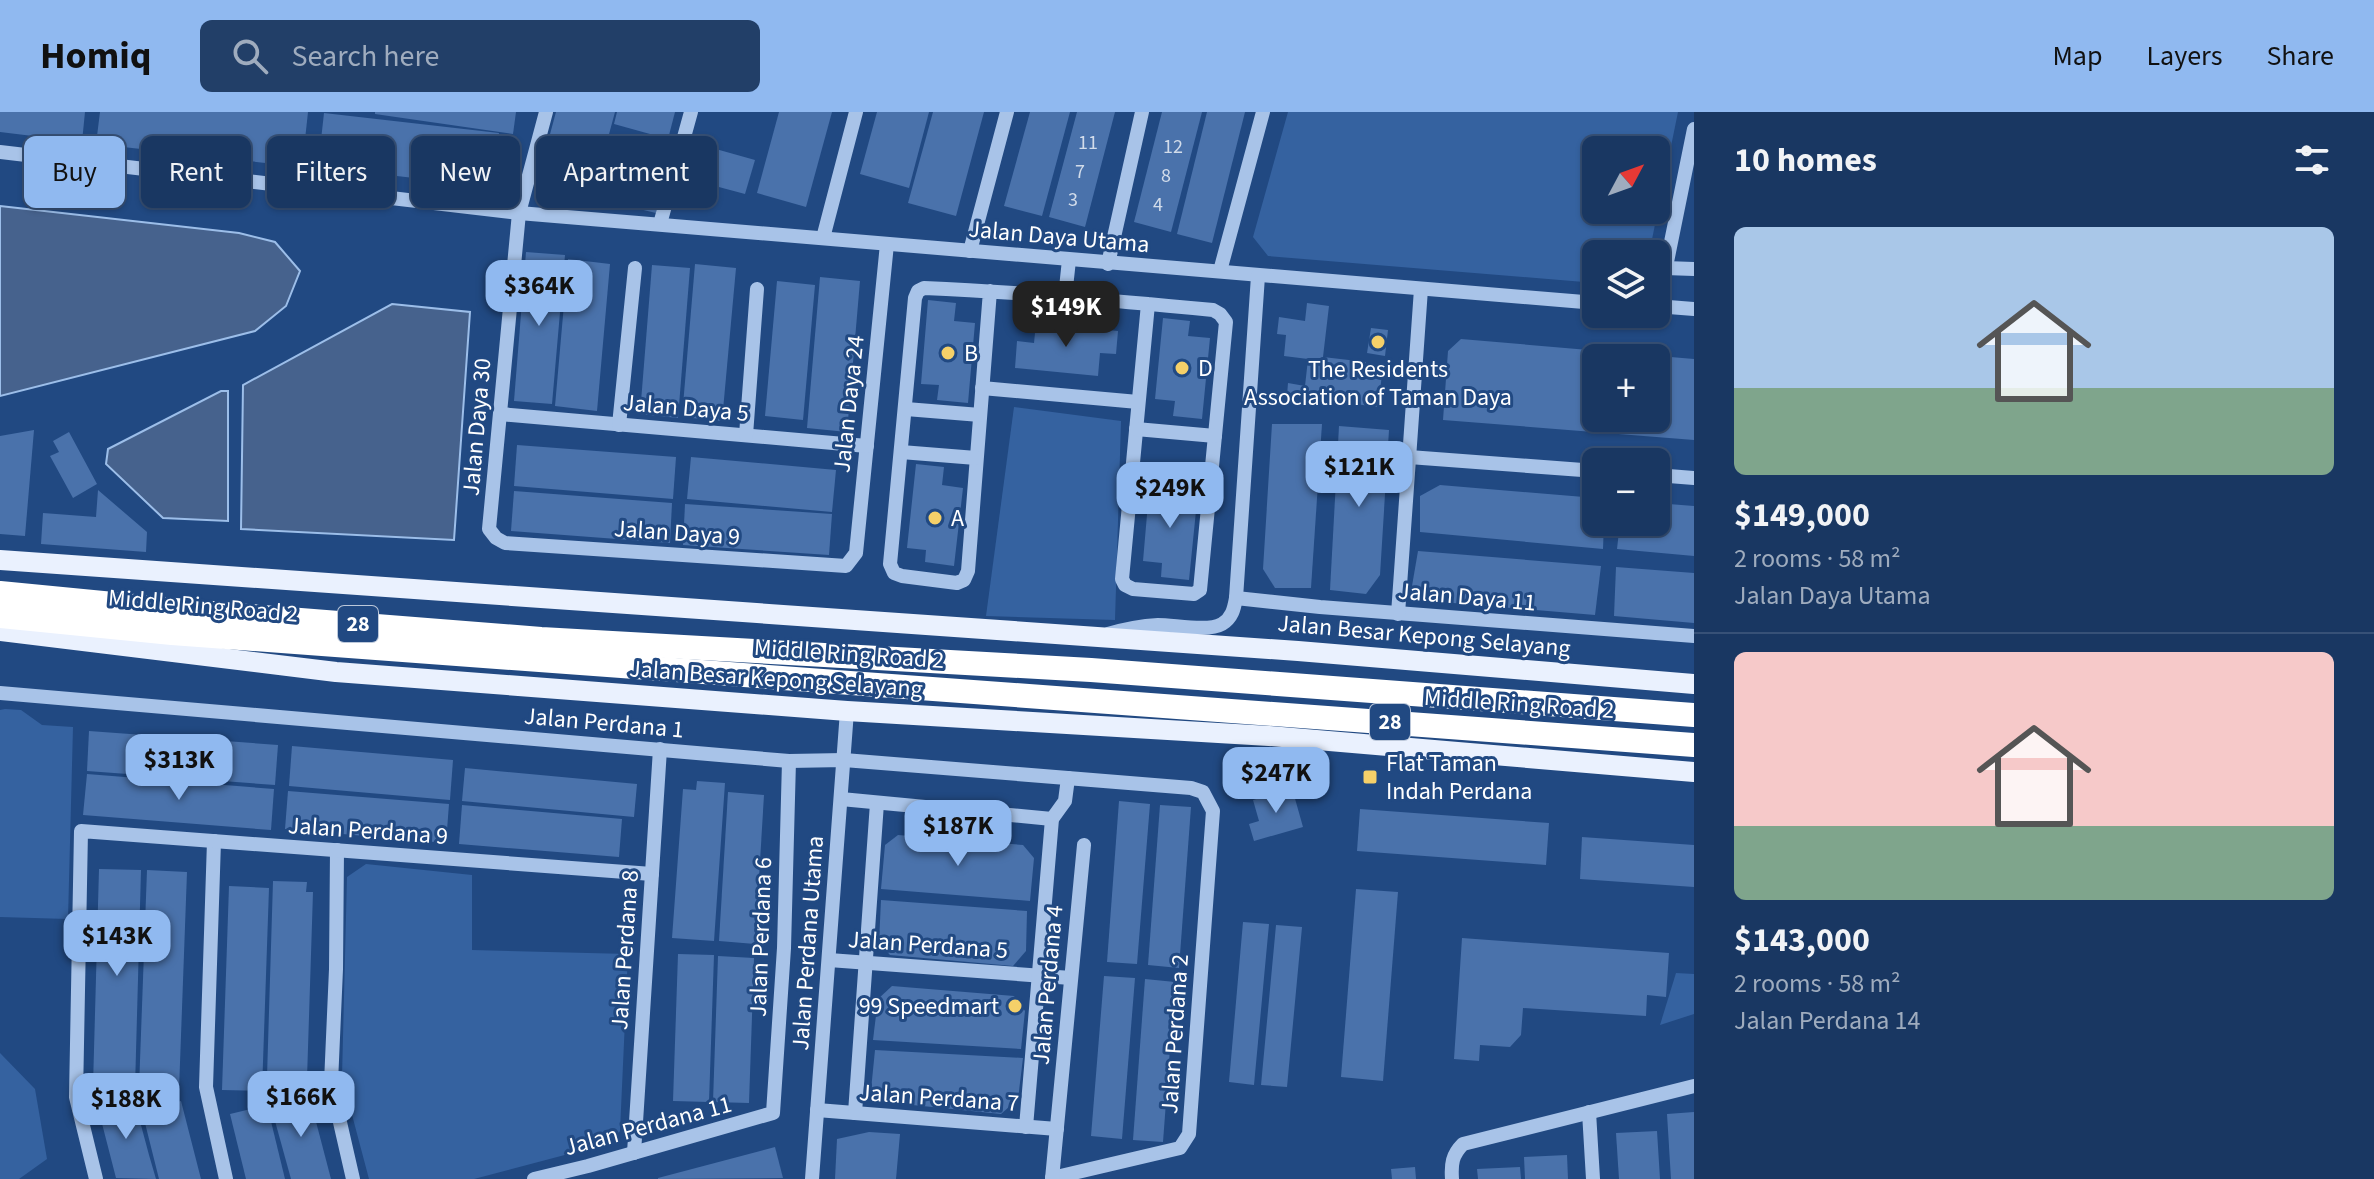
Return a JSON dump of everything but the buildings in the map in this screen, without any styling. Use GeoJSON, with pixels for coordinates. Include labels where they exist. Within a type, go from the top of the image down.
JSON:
{"type":"FeatureCollection","features":[{"type":"Feature","properties":{"kind":"highway","name":"Middle Ring Road 2"},"geometry":{"type":"LineString","coordinates":[[0,593],[539,649],[1086,700],[1694,745]]}},
{"type":"Feature","properties":{"kind":"highway","name":"Middle Ring Road 2"},"geometry":{"type":"LineString","coordinates":[[0,616],[172,633],[1091,670],[1694,715]]}},
{"type":"Feature","properties":{"kind":"main road","name":"Jalan Besar Kepong Selayang"},"geometry":{"type":"LineString","coordinates":[[0,560],[1298,651],[1694,684]]}},
{"type":"Feature","properties":{"kind":"main road","name":"Jalan Besar Kepong Selayang"},"geometry":{"type":"LineString","coordinates":[[0,631],[336,672],[847,711],[1269,736],[1694,772]]}},
{"type":"Feature","properties":{"kind":"street","name":"Jalan Daya 30"},"geometry":{"type":"LineString","coordinates":[[505,543],[489,529],[519,213],[546,112]]}},
{"type":"Feature","properties":{"kind":"street"},"geometry":{"type":"LineString","coordinates":[[660,224],[691,112]]}},
{"type":"Feature","properties":{"kind":"street"},"geometry":{"type":"LineString","coordinates":[[823,238],[856,112]]}},
{"type":"Feature","properties":{"kind":"street"},"geometry":{"type":"LineString","coordinates":[[970,251],[1007,112]]}},
{"type":"Feature","properties":{"kind":"street"},"geometry":{"type":"LineString","coordinates":[[1108,264],[1142,112]]}},
{"type":"Feature","properties":{"kind":"street"},"geometry":{"type":"LineString","coordinates":[[1220,271],[1263,112]]}},
{"type":"Feature","properties":{"kind":"street"},"geometry":{"type":"LineString","coordinates":[[1670,244],[1694,129]]}},
{"type":"Feature","properties":{"kind":"street","name":"Jalan Daya Utama"},"geometry":{"type":"LineString","coordinates":[[0,152],[519,213],[1582,302]]}},
{"type":"Feature","properties":{"kind":"street","name":"Jalan Daya 24"},"geometry":{"type":"LineString","coordinates":[[846,566],[856,553],[887,244]]}},
{"type":"Feature","properties":{"kind":"street"},"geometry":{"type":"LineString","coordinates":[[1065,297],[1069,260]]}},
{"type":"Feature","properties":{"kind":"street"},"geometry":{"type":"LineString","coordinates":[[619,425],[635,268]]}},
{"type":"Feature","properties":{"kind":"street"},"geometry":{"type":"LineString","coordinates":[[1670,268],[1694,269]]}},
{"type":"Feature","properties":{"kind":"street"},"geometry":{"type":"LineString","coordinates":[[1100,637],[1132,627],[1215,627],[1225,623],[1233,613],[1258,276]]}},
{"type":"Feature","properties":{"kind":"street"},"geometry":{"type":"LineString","coordinates":[[990,291],[968,571],[964,580],[957,583],[902,576],[894,573],[890,564],[915,298],[918,291],[924,288],[990,291],[1148,304],[1213,310],[1226,322],[1200,590],[1194,594],[1133,589],[1125,585],[1122,579],[1148,304]]}},
{"type":"Feature","properties":{"kind":"street"},"geometry":{"type":"LineString","coordinates":[[746,435],[757,289]]}},
{"type":"Feature","properties":{"kind":"street"},"geometry":{"type":"LineString","coordinates":[[1398,614],[1421,289]]}},
{"type":"Feature","properties":{"kind":"street"},"geometry":{"type":"LineString","coordinates":[[1670,307],[1694,309]]}},
{"type":"Feature","properties":{"kind":"street"},"geometry":{"type":"LineString","coordinates":[[982,388],[1138,402]]}},
{"type":"Feature","properties":{"kind":"street"},"geometry":{"type":"LineString","coordinates":[[906,409],[980,415]]}},
{"type":"Feature","properties":{"kind":"street","name":"Jalan Daya 5"},"geometry":{"type":"LineString","coordinates":[[500,414],[867,446]]}},
{"type":"Feature","properties":{"kind":"street"},"geometry":{"type":"LineString","coordinates":[[1136,429],[1215,436]]}},
{"type":"Feature","properties":{"kind":"street"},"geometry":{"type":"LineString","coordinates":[[901,452],[976,458]]}},
{"type":"Feature","properties":{"kind":"street"},"geometry":{"type":"LineString","coordinates":[[1409,457],[1582,470]]}},
{"type":"Feature","properties":{"kind":"street"},"geometry":{"type":"LineString","coordinates":[[1670,476],[1694,478]]}},
{"type":"Feature","properties":{"kind":"street","name":"Jalan Daya 9"},"geometry":{"type":"LineString","coordinates":[[505,543],[846,566]]}},
{"type":"Feature","properties":{"kind":"street","name":"Jalan Daya 11"},"geometry":{"type":"LineString","coordinates":[[1236,598],[1398,614],[1694,636]]}},
{"type":"Feature","properties":{"kind":"street","name":"Jalan Perdana 1"},"geometry":{"type":"LineString","coordinates":[[0,693],[789,761],[844,760],[1191,788],[1203,792]]}},
{"type":"Feature","properties":{"kind":"street","name":"Jalan Perdana Utama"},"geometry":{"type":"LineString","coordinates":[[812,1179],[847,711]]}},
{"type":"Feature","properties":{"kind":"street","name":"Jalan Perdana 8"},"geometry":{"type":"LineString","coordinates":[[634,1153],[660,749]]}},
{"type":"Feature","properties":{"kind":"street","name":"Jalan Perdana 6"},"geometry":{"type":"LineString","coordinates":[[773,1113],[784,948],[789,761]]}},
{"type":"Feature","properties":{"kind":"street"},"geometry":{"type":"LineString","coordinates":[[1026,1127],[1052,819],[1065,801],[1068,778]]}},
{"type":"Feature","properties":{"kind":"street","name":"Jalan Perdana 2"},"geometry":{"type":"LineString","coordinates":[[1052,1179],[1180,1148],[1189,1134],[1213,811],[1203,792]]}},
{"type":"Feature","properties":{"kind":"street"},"geometry":{"type":"LineString","coordinates":[[841,799],[1052,819]]}},
{"type":"Feature","properties":{"kind":"street"},"geometry":{"type":"LineString","coordinates":[[855,1113],[877,803]]}},
{"type":"Feature","properties":{"kind":"street","name":"Jalan Perdana 9"},"geometry":{"type":"LineString","coordinates":[[96,1179],[76,1097],[81,831],[652,874]]}},
{"type":"Feature","properties":{"kind":"street"},"geometry":{"type":"LineString","coordinates":[[214,841],[206,1087],[226,1179]]}},
{"type":"Feature","properties":{"kind":"street","name":"Jalan Perdana 4"},"geometry":{"type":"LineString","coordinates":[[1052,1179],[1084,845]]}},
{"type":"Feature","properties":{"kind":"street"},"geometry":{"type":"LineString","coordinates":[[337,850],[331,1083],[353,1179]]}},
{"type":"Feature","properties":{"kind":"street","name":"Jalan Perdana 5"},"geometry":{"type":"LineString","coordinates":[[829,960],[1071,978]]}},
{"type":"Feature","properties":{"kind":"street"},"geometry":{"type":"LineString","coordinates":[[1452,1179],[1451,1163],[1463,1144],[1694,1086]]}},
{"type":"Feature","properties":{"kind":"street","name":"Jalan Perdana 7"},"geometry":{"type":"LineString","coordinates":[[817,1110],[1057,1129]]}},
{"type":"Feature","properties":{"kind":"street"},"geometry":{"type":"LineString","coordinates":[[1589,1112],[1593,1179]]}},
{"type":"Feature","properties":{"kind":"street","name":"Jalan Perdana 11"},"geometry":{"type":"LineString","coordinates":[[534,1179],[773,1113]]}},
{"type":"Feature","properties":{"kind":"shaded area"},"geometry":{"type":"Polygon","coordinates":[[[1288,112],[1678,112],[1670,151],[1670,136],[1582,136],[1582,224],[1655,224],[1652,240],[1582,240],[1582,282],[1268,256],[1253,237],[1288,112]]]}},
{"type":"Feature","properties":{"kind":"shaded area"},"geometry":{"type":"Polygon","coordinates":[[[0,206],[239,233],[275,242],[300,271],[286,306],[255,331],[0,396],[0,206]]]}},
{"type":"Feature","properties":{"kind":"shaded area"},"geometry":{"type":"Polygon","coordinates":[[[392,304],[470,312],[454,540],[241,529],[243,385],[392,304]]]}},
{"type":"Feature","properties":{"kind":"shaded area"},"geometry":{"type":"Polygon","coordinates":[[[221,391],[228,391],[228,521],[163,518],[106,464],[108,449],[221,391]]]}},
{"type":"Feature","properties":{"kind":"shaded area"},"geometry":{"type":"Polygon","coordinates":[[[1014,407],[1121,421],[1115,620],[986,616],[1014,407]]]}},
{"type":"Feature","properties":{"kind":"shaded area"},"geometry":{"type":"Polygon","coordinates":[[[0,710],[21,710],[42,725],[73,727],[68,919],[0,917],[0,710]]]}},
{"type":"Feature","properties":{"kind":"shaded area"},"geometry":{"type":"Polygon","coordinates":[[[366,864],[472,875],[472,950],[628,954],[620,1131],[610,1143],[474,1179],[369,1179],[342,1077],[347,877],[366,864]]]}},
{"type":"Feature","properties":{"kind":"shaded area"},"geometry":{"type":"Polygon","coordinates":[[[1676,973],[1694,974],[1694,1014],[1660,1025],[1676,973]]]}},
{"type":"Feature","properties":{"kind":"shaded area"},"geometry":{"type":"Polygon","coordinates":[[[0,1053],[35,1089],[47,1159],[19,1179],[0,1179],[0,1053]]]}},
{"type":"Feature","properties":{"kind":"place","name":"The Residents Association of Taman Daya"},"geometry":{"type":"Point","coordinates":[1378,342]}},
{"type":"Feature","properties":{"kind":"place","name":"B"},"geometry":{"type":"Point","coordinates":[948,353]}},
{"type":"Feature","properties":{"kind":"place","name":"D"},"geometry":{"type":"Point","coordinates":[1182,368]}},
{"type":"Feature","properties":{"kind":"place","name":"A"},"geometry":{"type":"Point","coordinates":[935,518]}},
{"type":"Feature","properties":{"kind":"place","name":"Flat Taman Indah Perdana"},"geometry":{"type":"Point","coordinates":[1370,777]}},
{"type":"Feature","properties":{"kind":"place","name":"99 Speedmart"},"geometry":{"type":"Point","coordinates":[1015,1006]}}]}
